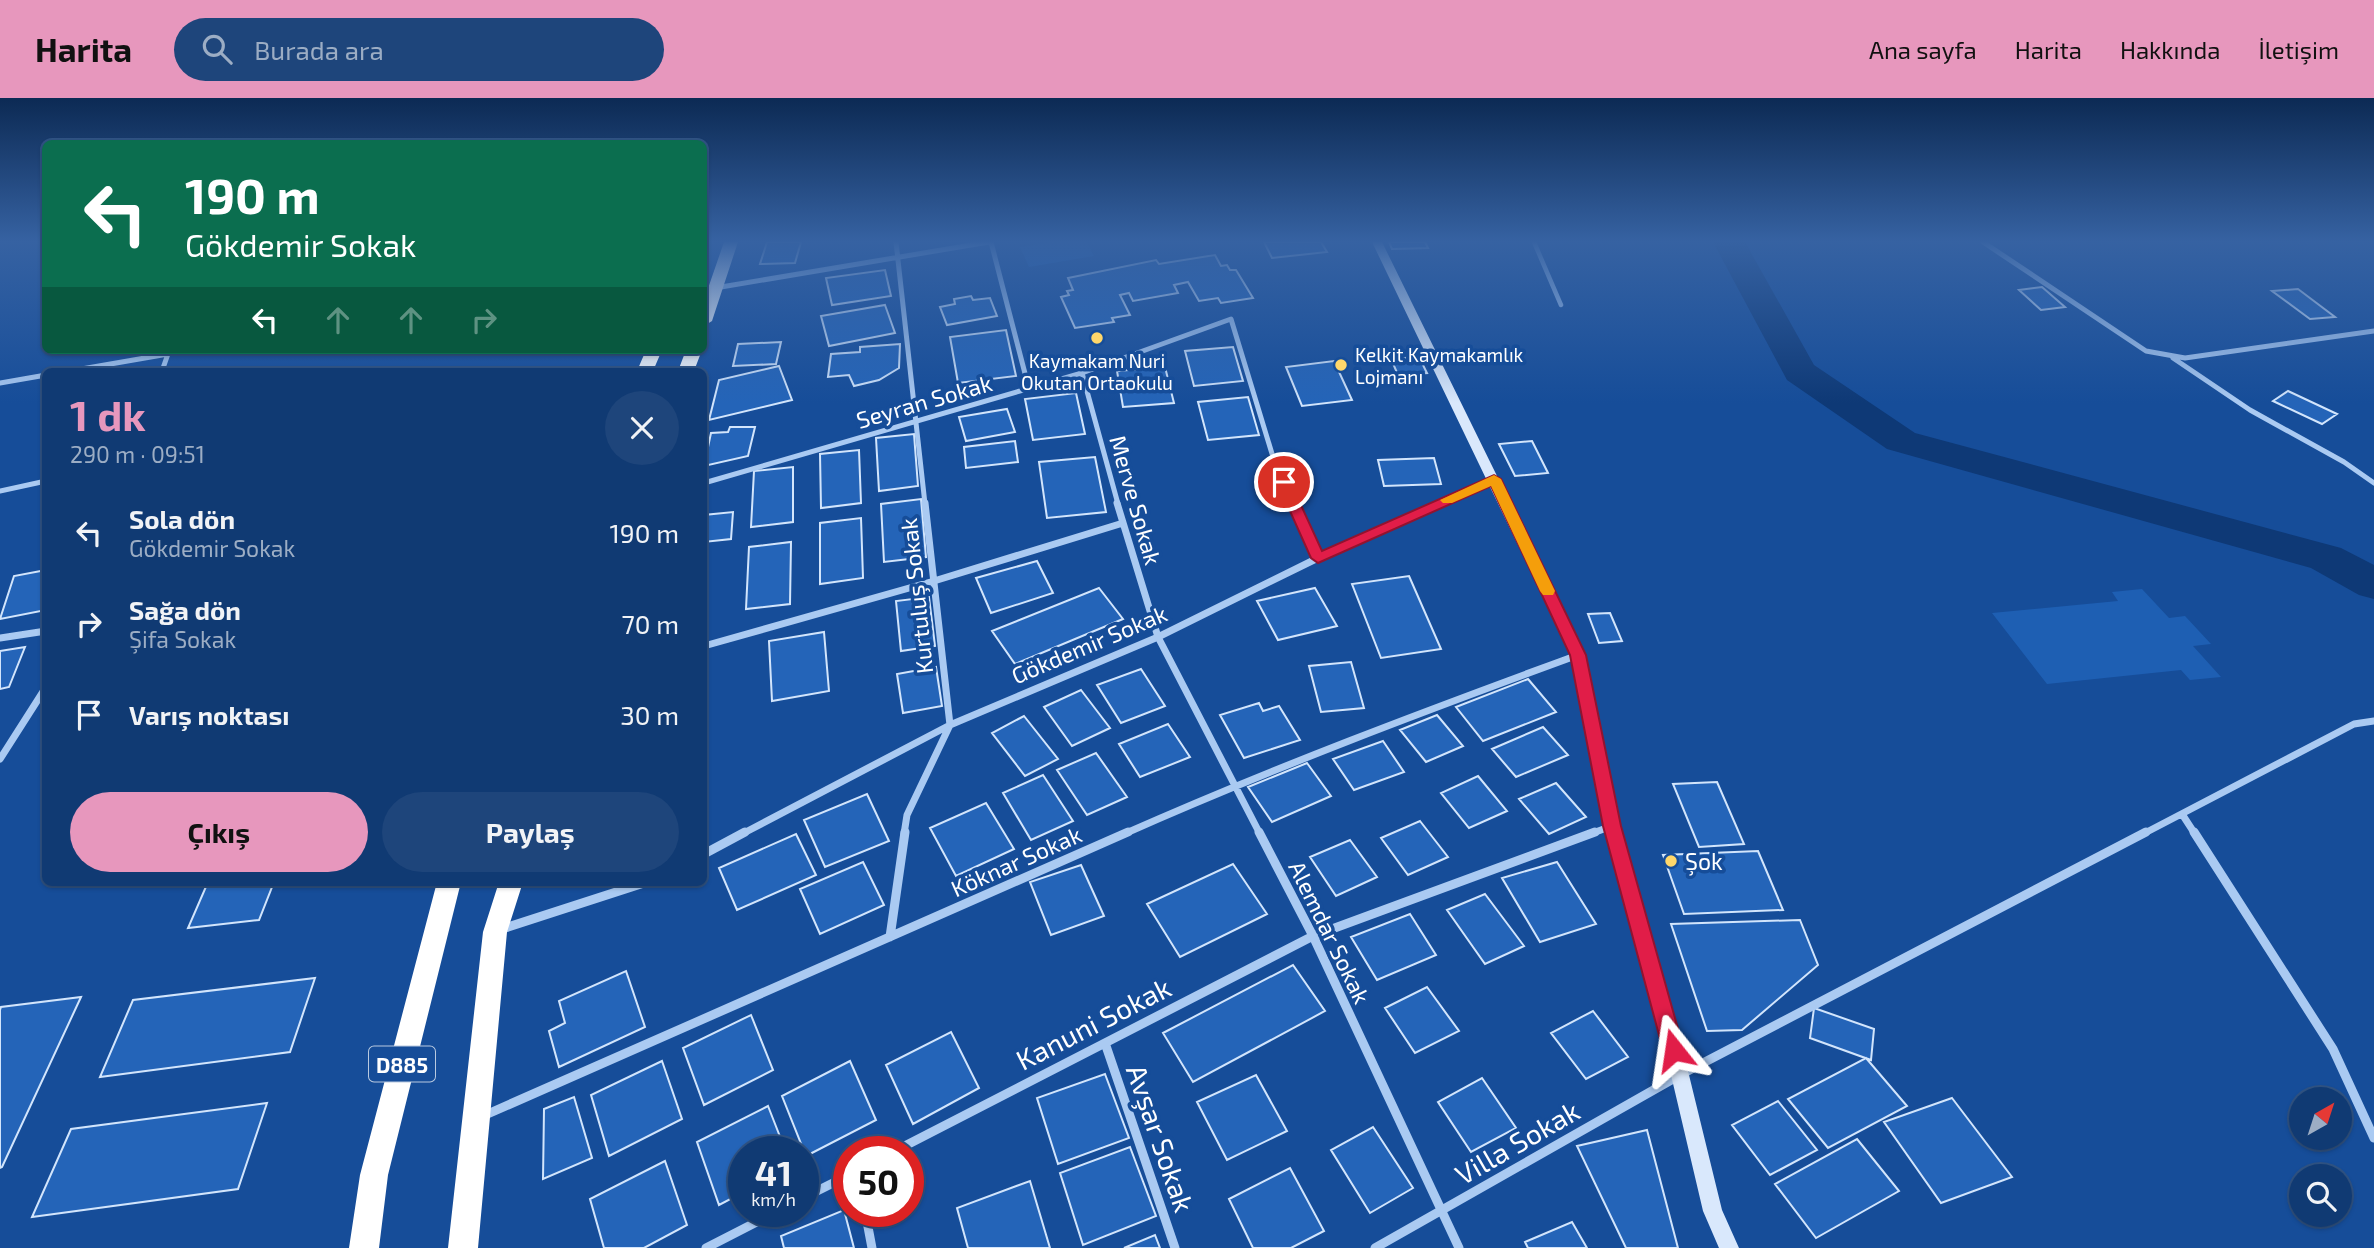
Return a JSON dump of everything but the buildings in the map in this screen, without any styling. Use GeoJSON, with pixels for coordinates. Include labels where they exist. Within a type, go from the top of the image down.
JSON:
{"type":"FeatureCollection","features":[{"type":"Feature","properties":{"kind":"highway","name":"D885"},"geometry":{"type":"LineString","coordinates":[[363,1248],[373,1175],[448,886]]}},
{"type":"Feature","properties":{"kind":"highway"},"geometry":{"type":"LineString","coordinates":[[463,1248],[495,932],[511,886]]}},
{"type":"Feature","properties":{"kind":"main road"},"geometry":{"type":"LineString","coordinates":[[1403,296],[1578,655],[1612,826],[1680,1075],[1713,1211],[1729,1248]]}},
{"type":"Feature","properties":{"kind":"street","name":"Kurtuluş Sokak"},"geometry":{"type":"LineString","coordinates":[[902,296],[950,725]]}},
{"type":"Feature","properties":{"kind":"street"},"geometry":{"type":"LineString","coordinates":[[1004,296],[1028,389]]}},
{"type":"Feature","properties":{"kind":"street"},"geometry":{"type":"LineString","coordinates":[[2063,296],[2146,351],[2185,358],[2374,331]]}},
{"type":"Feature","properties":{"kind":"street","name":"Seyran Sokak"},"geometry":{"type":"LineString","coordinates":[[707,482],[1082,373],[1231,319],[1273,457],[1318,558]]}},
{"type":"Feature","properties":{"kind":"street"},"geometry":{"type":"LineString","coordinates":[[86,368],[159,354]]}},
{"type":"Feature","properties":{"kind":"street"},"geometry":{"type":"LineString","coordinates":[[2169,355],[2250,410],[2344,462],[2374,483]]}},
{"type":"Feature","properties":{"kind":"street","name":"Merve Sokak"},"geometry":{"type":"LineString","coordinates":[[1082,373],[1158,637]]}},
{"type":"Feature","properties":{"kind":"street"},"geometry":{"type":"LineString","coordinates":[[0,383],[42,376]]}},
{"type":"Feature","properties":{"kind":"street","name":"Gökdemir Sokak"},"geometry":{"type":"LineString","coordinates":[[707,851],[950,725],[1158,637],[1318,558],[1494,479]]}},
{"type":"Feature","properties":{"kind":"street"},"geometry":{"type":"LineString","coordinates":[[0,491],[42,482]]}},
{"type":"Feature","properties":{"kind":"street"},"geometry":{"type":"LineString","coordinates":[[707,645],[934,581],[1123,523]]}},
{"type":"Feature","properties":{"kind":"street"},"geometry":{"type":"LineString","coordinates":[[0,638],[42,632]]}},
{"type":"Feature","properties":{"kind":"street","name":"Alemdar Sokak"},"geometry":{"type":"LineString","coordinates":[[1158,637],[1313,936],[1440,1212],[1460,1248]]}},
{"type":"Feature","properties":{"kind":"street","name":"Köknar Sokak"},"geometry":{"type":"LineString","coordinates":[[476,1119],[1235,785],[1578,655]]}},
{"type":"Feature","properties":{"kind":"street"},"geometry":{"type":"LineString","coordinates":[[0,758],[42,693]]}},
{"type":"Feature","properties":{"kind":"street","name":"Villa Sokak"},"geometry":{"type":"LineString","coordinates":[[1376,1248],[1680,1075],[2354,724],[2374,721]]}},
{"type":"Feature","properties":{"kind":"street"},"geometry":{"type":"LineString","coordinates":[[890,937],[907,815],[950,725]]}},
{"type":"Feature","properties":{"kind":"street"},"geometry":{"type":"LineString","coordinates":[[2182,814],[2333,1049],[2374,1138]]}},
{"type":"Feature","properties":{"kind":"street","name":"Kanuni Sokak"},"geometry":{"type":"LineString","coordinates":[[924,1136],[1313,936],[1612,826]]}},
{"type":"Feature","properties":{"kind":"street"},"geometry":{"type":"LineString","coordinates":[[495,932],[635,886]]}},
{"type":"Feature","properties":{"kind":"street","name":"Avşar Sokak"},"geometry":{"type":"LineString","coordinates":[[1105,1043],[1175,1248]]}},
{"type":"Feature","properties":{"kind":"street"},"geometry":{"type":"LineString","coordinates":[[706,1248],[747,1227]]}},
{"type":"Feature","properties":{"kind":"street"},"geometry":{"type":"LineString","coordinates":[[868,1227],[872,1248]]}},
{"type":"Feature","properties":{"kind":"lane"},"geometry":{"type":"LineString","coordinates":[[1557,296],[1561,305]]}},
{"type":"Feature","properties":{"kind":"shaded area"},"geometry":{"type":"Polygon","coordinates":[[[2142,589],[2169,618],[2185,616],[2211,644],[2193,646],[2221,677],[2190,680],[2181,670],[2047,684],[1992,613],[2118,601],[2112,592],[2142,589]]]}},
{"type":"Feature","properties":{"kind":"waterway"},"geometry":{"type":"LineString","coordinates":[[1758,296],[1800,372],[1901,441],[2326,558],[2374,584]]}},
{"type":"Feature","properties":{"kind":"slow traffic"},"geometry":{"type":"LineString","coordinates":[[1447,500],[1494,479],[1548,591]]}},
{"type":"Feature","properties":{"kind":"place","name":"Kaymakam Nuri Okutan Ortaokulu"},"geometry":{"type":"Point","coordinates":[1097,338]}},
{"type":"Feature","properties":{"kind":"place","name":"Kelkit Kaymakamlık Lojmanı"},"geometry":{"type":"Point","coordinates":[1341,365]}},
{"type":"Feature","properties":{"kind":"place","name":"Şok"},"geometry":{"type":"Point","coordinates":[1671,861]}},
{"type":"Feature","properties":{"kind":"route"},"geometry":{"type":"LineString","coordinates":[[1284,482],[1318,558],[1494,479],[1578,655],[1612,826],[1674,1050]]}}]}
